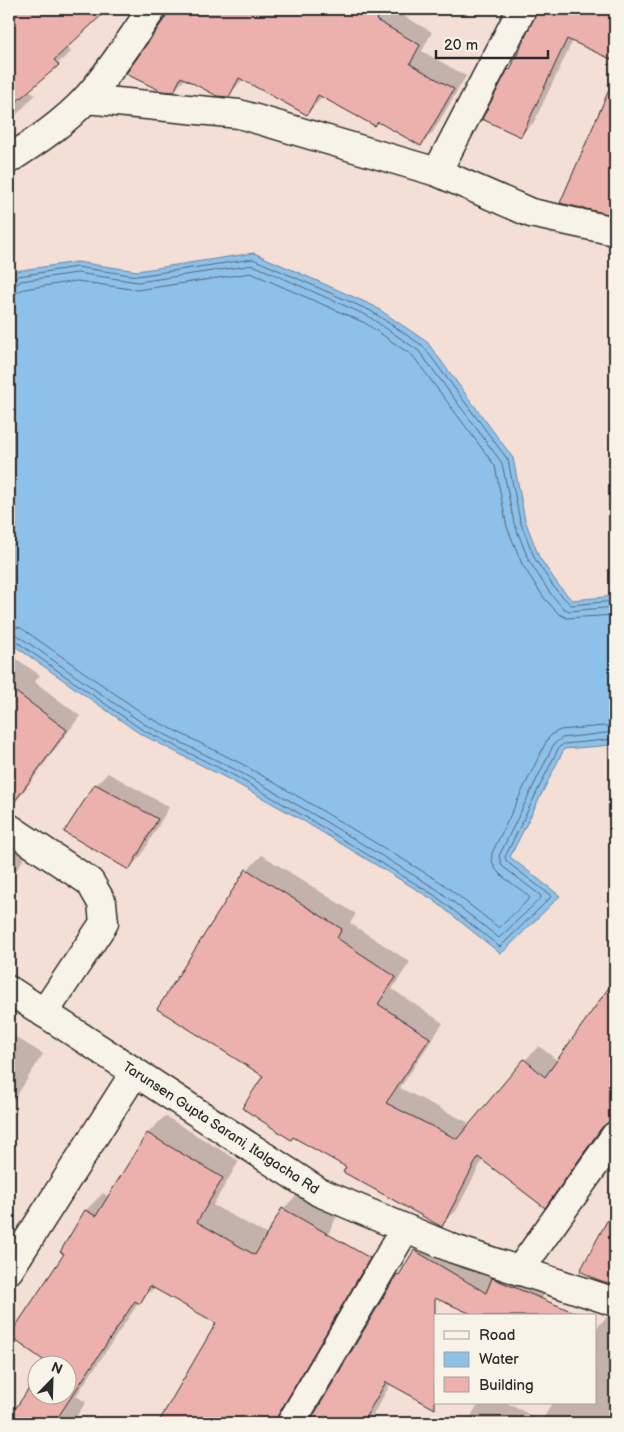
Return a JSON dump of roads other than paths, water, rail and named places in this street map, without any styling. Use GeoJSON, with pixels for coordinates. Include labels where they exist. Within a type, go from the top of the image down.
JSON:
{"type":"FeatureCollection","features":[{"type":"Feature","properties":{"kind":"street"},"geometry":{"type":"LineString","coordinates":[[9,159],[50,133],[86,99],[105,76],[152,9]]}},
{"type":"Feature","properties":{"kind":"street"},"geometry":{"type":"LineString","coordinates":[[437,172],[522,9]]}},
{"type":"Feature","properties":{"kind":"street"},"geometry":{"type":"LineString","coordinates":[[86,99],[239,114],[437,172],[531,213],[607,231],[615,231]]}},
{"type":"Feature","properties":{"kind":"street"},"geometry":{"type":"LineString","coordinates":[[9,828],[90,882],[102,903],[104,923],[44,1013]]}},
{"type":"Feature","properties":{"kind":"street","name":"Tarunsen Gupta Sarani, Italgacha Rd"},"geometry":{"type":"LineString","coordinates":[[9,990],[319,1192],[454,1249],[615,1302]]}},
{"type":"Feature","properties":{"kind":"street"},"geometry":{"type":"LineString","coordinates":[[9,1270],[135,1072]]}},
{"type":"Feature","properties":{"kind":"street"},"geometry":{"type":"LineString","coordinates":[[518,1271],[615,1136]]}},
{"type":"Feature","properties":{"kind":"street"},"geometry":{"type":"LineString","coordinates":[[291,1423],[405,1229]]}},
{"type":"Feature","properties":{"kind":"water"},"geometry":{"type":"Polygon","coordinates":[[[254,253],[374,306],[427,342],[513,458],[525,520],[539,557],[559,586],[572,600],[615,596],[615,742],[612,745],[564,749],[510,857],[560,896],[501,954],[432,899],[302,820],[139,733],[9,642],[9,277],[15,271],[77,262],[137,271],[254,253]]]}}]}
